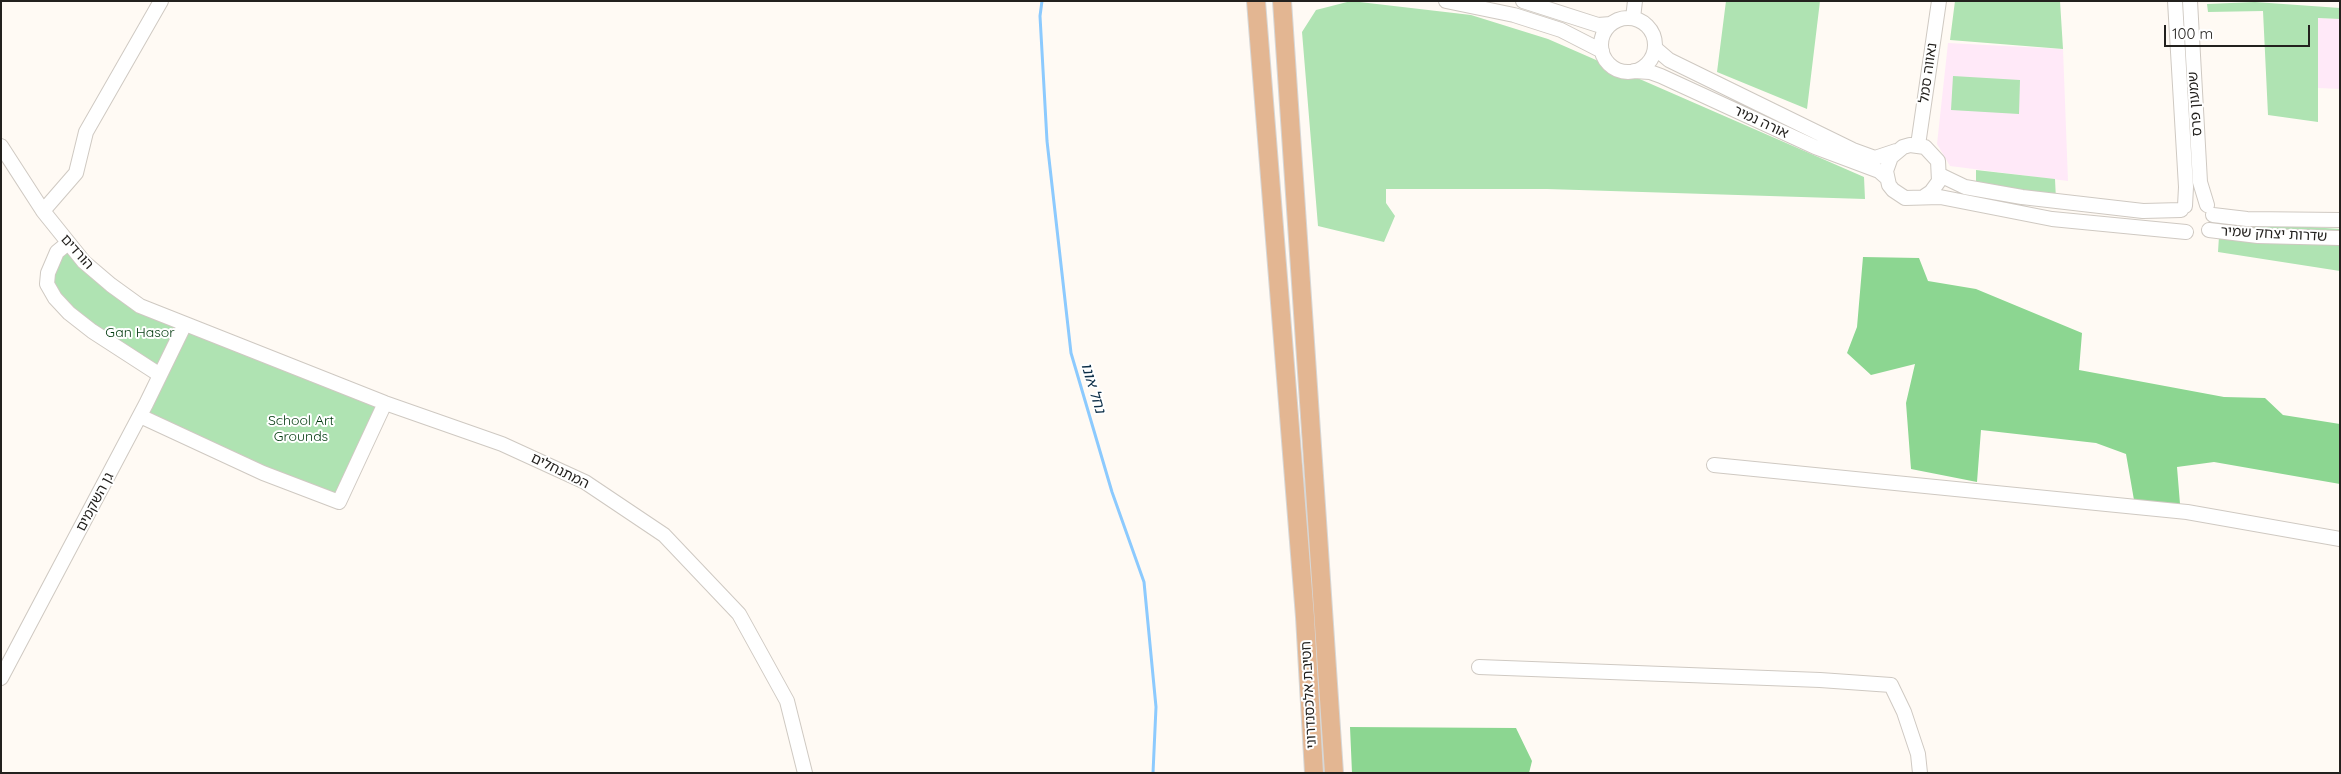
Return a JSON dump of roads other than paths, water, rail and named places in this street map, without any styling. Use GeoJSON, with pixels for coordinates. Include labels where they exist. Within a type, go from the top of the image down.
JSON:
{"type":"FeatureCollection","features":[{"type":"Feature","properties":{"kind":"main road","name":"חטיבת אלכסנדרוני"},"geometry":{"type":"LineString","coordinates":[[1256,1],[1305,617],[1314,773]]}},
{"type":"Feature","properties":{"kind":"main road","name":"חטיבת אלכסנדרוני"},"geometry":{"type":"LineString","coordinates":[[1282,1],[1325,617],[1334,773]]}},
{"type":"Feature","properties":{"kind":"main road"},"geometry":{"type":"LineString","coordinates":[[1284,20],[1290,1]]}},
{"type":"Feature","properties":{"kind":"street"},"geometry":{"type":"LineString","coordinates":[[43,211],[76,173],[86,132],[161,1]]}},
{"type":"Feature","properties":{"kind":"street"},"geometry":{"type":"LineString","coordinates":[[1246,1],[1258,22]]}},
{"type":"Feature","properties":{"kind":"street"},"geometry":{"type":"LineString","coordinates":[[1446,1],[1514,15],[1561,30],[1602,51],[1614,68],[1620,71],[1634,71],[1646,65],[1655,48],[1655,40],[1650,28],[1634,18],[1598,25],[1524,1]]}},
{"type":"Feature","properties":{"kind":"street"},"geometry":{"type":"LineString","coordinates":[[1634,18],[1635,1]]}},
{"type":"Feature","properties":{"kind":"street","name":"נאווה סמל"},"geometry":{"type":"LineString","coordinates":[[1918,145],[1939,1]]}},
{"type":"Feature","properties":{"kind":"street","name":"שמעון פרס"},"geometry":{"type":"LineString","coordinates":[[2175,1],[2186,192],[2183,208]]}},
{"type":"Feature","properties":{"kind":"street","name":"שמעון פרס"},"geometry":{"type":"LineString","coordinates":[[2190,1],[2200,182],[2210,210]]}},
{"type":"Feature","properties":{"kind":"street"},"geometry":{"type":"LineString","coordinates":[[1602,51],[1602,37],[1611,24]]}},
{"type":"Feature","properties":{"kind":"street","name":"אורה נמיר"},"geometry":{"type":"LineString","coordinates":[[1655,48],[1669,60],[1853,150],[1875,158],[1896,151]]}},
{"type":"Feature","properties":{"kind":"street","name":"אורה נמיר"},"geometry":{"type":"LineString","coordinates":[[1634,71],[1650,72],[1661,76],[1815,147],[1879,171],[1887,178]]}},
{"type":"Feature","properties":{"kind":"street"},"geometry":{"type":"LineString","coordinates":[[1925,196],[1936,187],[1940,175],[1940,168],[1935,156],[1918,145],[1903,147],[1896,151],[1887,164],[1887,178],[1889,185],[1899,195],[1912,199],[1925,196],[1940,196],[2052,219],[2186,232],[2195,236],[2209,230],[2213,220],[2210,210],[2193,202],[2183,208],[2143,211],[2022,197],[1965,187],[1940,175]]}},
{"type":"Feature","properties":{"kind":"street","name":"הורדים"},"geometry":{"type":"LineString","coordinates":[[1,146],[43,211],[84,262],[140,306],[185,324]]}},
{"type":"Feature","properties":{"kind":"street"},"geometry":{"type":"LineString","coordinates":[[2183,208],[2179,220],[2186,232]]}},
{"type":"Feature","properties":{"kind":"street","name":"שדרות יצחק שמיר"},"geometry":{"type":"LineString","coordinates":[[2210,210],[2246,219],[2340,220]]}},
{"type":"Feature","properties":{"kind":"street","name":"שדרות יצחק שמיר"},"geometry":{"type":"LineString","coordinates":[[2209,230],[2258,236],[2340,238]]}},
{"type":"Feature","properties":{"kind":"street"},"geometry":{"type":"LineString","coordinates":[[68,243],[57,252],[48,273],[47,284],[55,298],[69,313],[92,331],[160,375]]}},
{"type":"Feature","properties":{"kind":"street","name":"גן השקמים"},"geometry":{"type":"LineString","coordinates":[[1,678],[140,416],[185,324]]}},
{"type":"Feature","properties":{"kind":"street","name":"המתנחלים"},"geometry":{"type":"LineString","coordinates":[[185,324],[385,403],[502,444],[585,482],[664,535],[739,614],[787,701],[805,773]]}},
{"type":"Feature","properties":{"kind":"street"},"geometry":{"type":"LineString","coordinates":[[140,416],[263,473],[339,502],[385,403]]}},
{"type":"Feature","properties":{"kind":"street"},"geometry":{"type":"LineString","coordinates":[[1714,466],[2187,512],[2340,539]]}},
{"type":"Feature","properties":{"kind":"street"},"geometry":{"type":"LineString","coordinates":[[1479,667],[1820,680],[1891,685],[1904,712],[1918,754],[1920,773]]}},
{"type":"Feature","properties":{"kind":"waterway","name":"נחל אונו"},"geometry":{"type":"LineString","coordinates":[[1042,1],[1040,16],[1047,141],[1071,353],[1112,492],[1144,582],[1156,707],[1153,773]]}},
{"type":"Feature","properties":{"kind":"park label","name":"Gan Hasor"},"geometry":{"type":"Point","coordinates":[140,333]}},
{"type":"Feature","properties":{"kind":"park label","name":"School Art Grounds"},"geometry":{"type":"Point","coordinates":[301,430]}}]}
